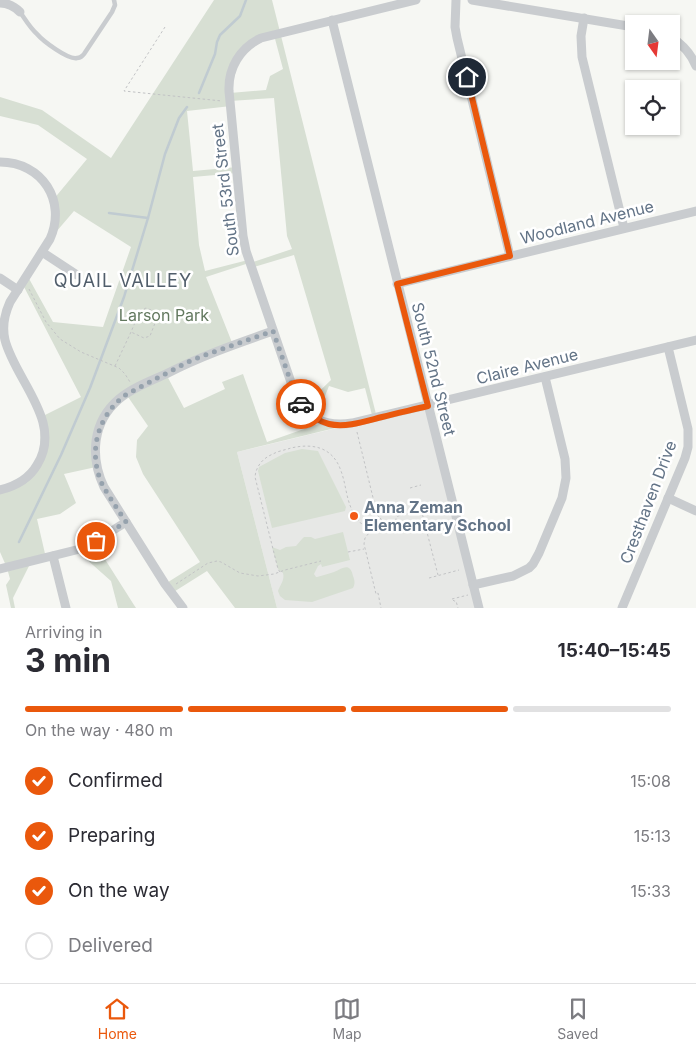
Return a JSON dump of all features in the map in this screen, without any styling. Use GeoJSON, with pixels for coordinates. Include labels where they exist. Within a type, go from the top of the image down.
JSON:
{"type":"FeatureCollection","features":[{"type":"Feature","properties":{"kind":"street","name":"South 53rd Street"},"geometry":{"type":"LineString","coordinates":[[364,421],[337,425],[328,424],[318,420],[308,412],[296,395],[244,244],[229,83],[233,67],[244,51],[258,40],[274,34],[416,0]]}},
{"type":"Feature","properties":{"kind":"street"},"geometry":{"type":"LineString","coordinates":[[456,0],[455,27],[457,38],[510,256]]}},
{"type":"Feature","properties":{"kind":"street"},"geometry":{"type":"LineString","coordinates":[[472,0],[625,25]]}},
{"type":"Feature","properties":{"kind":"street"},"geometry":{"type":"LineString","coordinates":[[0,3],[13,6],[20,12]]}},
{"type":"Feature","properties":{"kind":"street"},"geometry":{"type":"LineString","coordinates":[[584,18],[581,36],[582,57],[624,228]]}},
{"type":"Feature","properties":{"kind":"street","name":"South 52nd Street"},"geometry":{"type":"LineString","coordinates":[[332,20],[479,608]]}},
{"type":"Feature","properties":{"kind":"street"},"geometry":{"type":"LineString","coordinates":[[680,43],[696,66]]}},
{"type":"Feature","properties":{"kind":"street"},"geometry":{"type":"LineString","coordinates":[[0,162],[20,165],[32,171],[44,181],[52,194],[56,212],[50,239],[10,302],[6,311],[4,326],[8,350],[41,416],[45,442],[40,460],[32,473],[17,484],[0,490]]}},
{"type":"Feature","properties":{"kind":"street","name":"Woodland Avenue"},"geometry":{"type":"LineString","coordinates":[[397,284],[696,211]]}},
{"type":"Feature","properties":{"kind":"street"},"geometry":{"type":"LineString","coordinates":[[42,252],[77,276]]}},
{"type":"Feature","properties":{"kind":"street"},"geometry":{"type":"LineString","coordinates":[[0,278],[18,290]]}},
{"type":"Feature","properties":{"kind":"street"},"geometry":{"type":"LineString","coordinates":[[183,608],[104,487],[96,467],[97,435],[103,419],[118,400],[127,394],[188,362],[273,331]]}},
{"type":"Feature","properties":{"kind":"street","name":"Claire Avenue"},"geometry":{"type":"LineString","coordinates":[[364,421],[696,340]]}},
{"type":"Feature","properties":{"kind":"street","name":"Cresthaven Drive"},"geometry":{"type":"LineString","coordinates":[[622,608],[685,458],[689,438],[668,347]]}},
{"type":"Feature","properties":{"kind":"street"},"geometry":{"type":"LineString","coordinates":[[473,585],[513,576],[529,568],[539,553],[560,505],[566,478],[566,465],[545,377]]}},
{"type":"Feature","properties":{"kind":"street"},"geometry":{"type":"LineString","coordinates":[[668,498],[696,510]]}},
{"type":"Feature","properties":{"kind":"street"},"geometry":{"type":"LineString","coordinates":[[0,569],[76,550],[91,544],[126,522]]}},
{"type":"Feature","properties":{"kind":"street"},"geometry":{"type":"LineString","coordinates":[[54,556],[66,608]]}},
{"type":"Feature","properties":{"kind":"lane"},"geometry":{"type":"LineString","coordinates":[[0,3],[11,0]]}},
{"type":"Feature","properties":{"kind":"lane"},"geometry":{"type":"LineString","coordinates":[[20,12],[34,32],[40,37],[65,55],[77,58],[84,54],[112,12],[114,0]]}},
{"type":"Feature","properties":{"kind":"path"},"geometry":{"type":"LineString","coordinates":[[165,27],[124,91],[223,101]]}},
{"type":"Feature","properties":{"kind":"path"},"geometry":{"type":"LineString","coordinates":[[24,280],[43,317],[60,339],[94,358],[115,367],[123,372],[130,382]]}},
{"type":"Feature","properties":{"kind":"path"},"geometry":{"type":"LineString","coordinates":[[115,367],[130,332],[140,311],[146,308],[156,312],[158,318],[150,336],[144,338],[130,332]]}},
{"type":"Feature","properties":{"kind":"path"},"geometry":{"type":"LineString","coordinates":[[357,432],[377,514],[384,524]]}},
{"type":"Feature","properties":{"kind":"path"},"geometry":{"type":"LineString","coordinates":[[280,572],[255,477],[260,463],[273,454],[309,445],[322,448],[329,453],[341,469],[352,512],[360,523],[371,532]]}},
{"type":"Feature","properties":{"kind":"path"},"geometry":{"type":"LineString","coordinates":[[410,488],[421,486]]}},
{"type":"Feature","properties":{"kind":"path"},"geometry":{"type":"LineString","coordinates":[[420,504],[438,576]]}},
{"type":"Feature","properties":{"kind":"path"},"geometry":{"type":"LineString","coordinates":[[398,531],[396,518],[398,516],[444,504]]}},
{"type":"Feature","properties":{"kind":"path"},"geometry":{"type":"LineString","coordinates":[[381,518],[364,541],[364,548],[381,608]]}},
{"type":"Feature","properties":{"kind":"path"},"geometry":{"type":"LineString","coordinates":[[375,526],[396,521]]}},
{"type":"Feature","properties":{"kind":"path"},"geometry":{"type":"LineString","coordinates":[[393,533],[425,525]]}},
{"type":"Feature","properties":{"kind":"path"},"geometry":{"type":"LineString","coordinates":[[348,552],[364,548]]}},
{"type":"Feature","properties":{"kind":"path"},"geometry":{"type":"LineString","coordinates":[[169,589],[212,561],[221,562],[234,570],[252,576],[268,575],[321,561]]}},
{"type":"Feature","properties":{"kind":"path"},"geometry":{"type":"LineString","coordinates":[[429,578],[459,570]]}},
{"type":"Feature","properties":{"kind":"path"},"geometry":{"type":"LineString","coordinates":[[458,607],[456,601],[454,602],[452,599],[465,596]]}},
{"type":"Feature","properties":{"kind":"shaded area","name":"Anna Zeman Elementary School"},"geometry":{"type":"Polygon","coordinates":[[[428,406],[479,608],[277,608],[237,452],[428,406]]]}},
{"type":"Feature","properties":{"kind":"green space","name":"Larson Park"},"geometry":{"type":"Polygon","coordinates":[[[214,0],[272,0],[377,418],[373,419],[365,388],[348,392],[329,386],[316,418],[303,407],[331,380],[294,255],[251,268],[249,263],[206,277],[233,345],[166,374],[184,408],[225,389],[222,382],[243,374],[267,442],[324,422],[364,421],[237,452],[277,608],[235,608],[207,571],[172,593],[165,584],[200,562],[143,474],[136,457],[137,440],[148,426],[126,394],[101,423],[96,467],[64,474],[76,503],[60,514],[37,519],[46,558],[31,562],[13,598],[15,608],[11,608],[6,585],[10,579],[0,552],[0,490],[14,486],[40,460],[41,417],[81,397],[22,283],[27,275],[53,322],[103,327],[131,247],[74,211],[50,239],[53,200],[87,159],[38,125],[0,116],[0,97],[42,110],[111,158],[214,0]],[[274,35],[240,55],[230,93],[266,90],[270,76],[283,69],[274,35]],[[274,98],[230,101],[231,106],[187,111],[193,171],[237,167],[237,173],[193,177],[199,245],[205,271],[248,260],[250,263],[292,249],[287,236],[274,98]]]}},
{"type":"Feature","properties":{"kind":"green space"},"geometry":{"type":"Polygon","coordinates":[[[302,449],[318,451],[346,507],[345,511],[272,528],[258,471],[259,467],[285,453],[302,449]]]}},
{"type":"Feature","properties":{"kind":"green space"},"geometry":{"type":"Polygon","coordinates":[[[343,532],[350,560],[322,567],[321,564],[314,574],[317,577],[346,567],[352,572],[354,579],[353,588],[312,602],[285,600],[280,596],[278,591],[283,580],[283,573],[278,569],[272,547],[280,550],[296,546],[304,537],[315,539],[343,532]]]}},
{"type":"Feature","properties":{"kind":"green space"},"geometry":{"type":"Polygon","coordinates":[[[94,542],[136,608],[118,608],[111,581],[76,550],[94,542]]]}},
{"type":"Feature","properties":{"kind":"waterway"},"geometry":{"type":"LineString","coordinates":[[199,93],[215,54],[220,35],[240,16],[246,0]]}},
{"type":"Feature","properties":{"kind":"waterway"},"geometry":{"type":"LineString","coordinates":[[19,542],[61,455],[90,388],[124,297],[165,154],[179,118],[187,107]]}},
{"type":"Feature","properties":{"kind":"waterway"},"geometry":{"type":"LineString","coordinates":[[109,213],[148,218]]}},
{"type":"Feature","properties":{"kind":"way so far"},"geometry":{"type":"LineString","coordinates":[[96,541],[126,522],[101,480],[96,467],[95,445],[103,419],[118,400],[132,390],[188,362],[273,331],[294,391],[301,404]]}},
{"type":"Feature","properties":{"kind":"place","name":"Anna Zeman Elementary School"},"geometry":{"type":"Point","coordinates":[354,516]}},
{"type":"Feature","properties":{"kind":"district","name":"QUAIL VALLEY"},"geometry":{"type":"Point","coordinates":[123,280]}},
{"type":"Feature","properties":{"kind":"route"},"geometry":{"type":"LineString","coordinates":[[301,404],[316,418],[328,424],[337,425],[352,424],[428,406],[397,284],[510,256],[467,77]]}}]}
